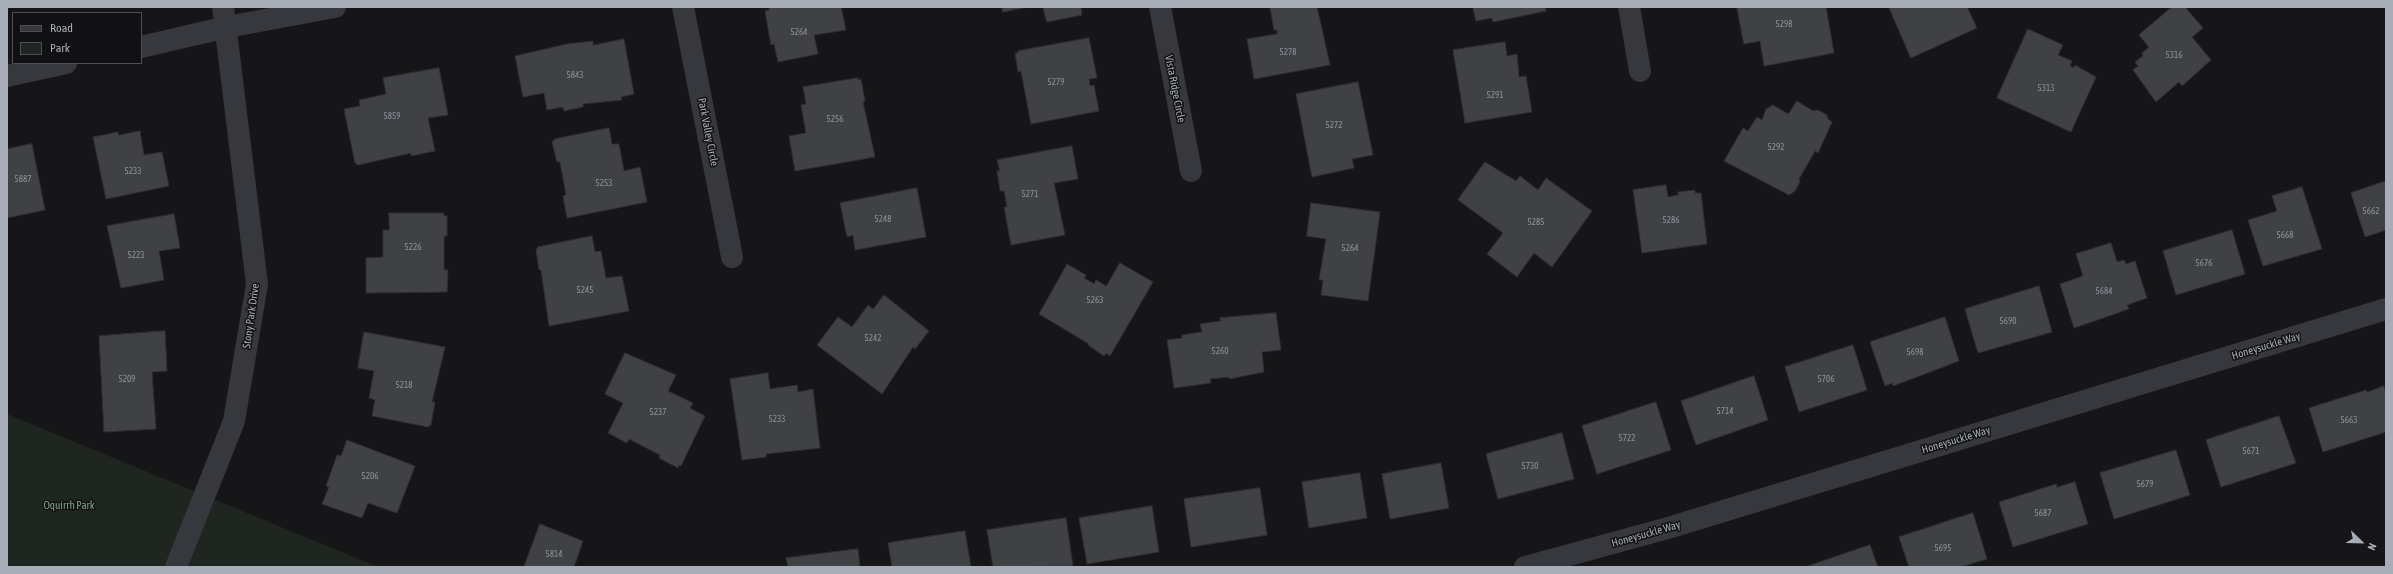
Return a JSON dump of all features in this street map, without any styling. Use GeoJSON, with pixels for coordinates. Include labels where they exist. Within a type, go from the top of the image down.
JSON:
{"type":"FeatureCollection","features":[{"type":"Feature","properties":{"kind":"street"},"geometry":{"type":"LineString","coordinates":[[142,47],[225,17],[335,7]]}},
{"type":"Feature","properties":{"kind":"street","name":"Park Valley Circle"},"geometry":{"type":"LineString","coordinates":[[683,7],[732,257]]}},
{"type":"Feature","properties":{"kind":"street","name":"Vista Ridge Circle"},"geometry":{"type":"LineString","coordinates":[[1160,7],[1191,171]]}},
{"type":"Feature","properties":{"kind":"street"},"geometry":{"type":"LineString","coordinates":[[1629,7],[1640,71]]}},
{"type":"Feature","properties":{"kind":"street","name":"Stony Park Drive"},"geometry":{"type":"LineString","coordinates":[[176,567],[234,421],[257,284],[225,17]]}},
{"type":"Feature","properties":{"kind":"street"},"geometry":{"type":"LineString","coordinates":[[7,76],[61,64]]}},
{"type":"Feature","properties":{"kind":"street","name":"Honeysuckle Way"},"geometry":{"type":"LineString","coordinates":[[1525,567],[1668,528],[2386,309]]}},
{"type":"Feature","properties":{"kind":"green space","name":"Oquirrh Park"},"geometry":{"type":"Polygon","coordinates":[[[7,414],[378,567],[7,567],[7,414]]]}},
{"type":"Feature","properties":{"kind":"building"},"geometry":{"type":"Polygon","coordinates":[[[769,7],[841,7],[846,30],[814,35],[818,54],[778,62],[774,44],[771,45],[765,11],[769,10],[769,7]]]}},
{"type":"Feature","properties":{"kind":"building"},"geometry":{"type":"Polygon","coordinates":[[[1002,7],[1028,7],[1003,12],[1002,7]]]}},
{"type":"Feature","properties":{"kind":"building"},"geometry":{"type":"Polygon","coordinates":[[[1043,7],[1081,7],[1082,15],[1047,22],[1043,7]]]}},
{"type":"Feature","properties":{"kind":"building"},"geometry":{"type":"Polygon","coordinates":[[[1317,7],[1330,65],[1254,79],[1247,39],[1277,34],[1277,30],[1274,30],[1270,8],[1317,7]]]}},
{"type":"Feature","properties":{"kind":"building"},"geometry":{"type":"Polygon","coordinates":[[[1473,7],[1545,7],[1546,11],[1493,22],[1492,18],[1476,21],[1473,7]]]}},
{"type":"Feature","properties":{"kind":"building"},"geometry":{"type":"Polygon","coordinates":[[[1737,7],[1826,7],[1834,53],[1764,66],[1760,41],[1744,44],[1737,7]]]}},
{"type":"Feature","properties":{"kind":"building"},"geometry":{"type":"Polygon","coordinates":[[[1889,7],[1967,7],[1977,28],[1911,58],[1889,7]]]}},
{"type":"Feature","properties":{"kind":"building"},"geometry":{"type":"Polygon","coordinates":[[[2172,7],[2185,7],[2203,28],[2192,37],[2211,60],[2182,86],[2179,82],[2156,102],[2133,70],[2138,66],[2135,62],[2143,56],[2142,53],[2149,47],[2139,35],[2172,7]]]}},
{"type":"Feature","properties":{"kind":"building"},"geometry":{"type":"Polygon","coordinates":[[[2028,29],[2063,45],[2058,55],[2072,61],[2070,66],[2074,68],[2075,65],[2096,77],[2071,132],[1997,98],[2028,29]]]}},
{"type":"Feature","properties":{"kind":"building"},"geometry":{"type":"Polygon","coordinates":[[[1089,38],[1097,78],[1089,79],[1090,86],[1094,85],[1099,111],[1031,124],[1021,71],[1018,72],[1015,53],[1018,53],[1018,51],[1089,38]]]}},
{"type":"Feature","properties":{"kind":"building"},"geometry":{"type":"Polygon","coordinates":[[[624,39],[634,94],[621,97],[622,100],[583,104],[583,107],[564,111],[563,107],[547,110],[544,93],[523,97],[515,56],[567,44],[593,41],[593,45],[624,39]]]}},
{"type":"Feature","properties":{"kind":"building"},"geometry":{"type":"Polygon","coordinates":[[[1505,42],[1507,56],[1517,54],[1519,77],[1526,76],[1532,112],[1465,123],[1453,50],[1505,42]]]}},
{"type":"Feature","properties":{"kind":"building"},"geometry":{"type":"Polygon","coordinates":[[[439,68],[448,115],[428,118],[435,151],[411,156],[411,153],[358,165],[355,163],[344,109],[360,106],[359,100],[386,94],[383,78],[439,68]]]}},
{"type":"Feature","properties":{"kind":"building"},"geometry":{"type":"Polygon","coordinates":[[[858,78],[858,80],[861,79],[865,101],[863,102],[875,157],[795,171],[789,136],[806,133],[801,105],[806,104],[803,87],[858,78]]]}},
{"type":"Feature","properties":{"kind":"building"},"geometry":{"type":"Polygon","coordinates":[[[1358,82],[1373,155],[1352,159],[1354,168],[1312,177],[1296,94],[1358,82]]]}},
{"type":"Feature","properties":{"kind":"building"},"geometry":{"type":"Polygon","coordinates":[[[1797,101],[1813,111],[1818,110],[1827,115],[1828,119],[1832,122],[1818,153],[1815,151],[1799,179],[1800,182],[1795,191],[1789,195],[1724,161],[1743,128],[1748,131],[1757,117],[1762,120],[1766,109],[1773,105],[1788,114],[1797,101]]]}},
{"type":"Feature","properties":{"kind":"building"},"geometry":{"type":"Polygon","coordinates":[[[609,128],[612,144],[619,144],[624,171],[640,167],[647,202],[567,218],[563,196],[566,195],[560,162],[557,162],[552,142],[555,139],[609,128]]]}},
{"type":"Feature","properties":{"kind":"building"},"geometry":{"type":"Polygon","coordinates":[[[140,131],[144,155],[162,152],[169,186],[106,199],[93,137],[118,132],[119,135],[140,131]]]}},
{"type":"Feature","properties":{"kind":"building"},"geometry":{"type":"Polygon","coordinates":[[[32,144],[45,210],[7,218],[7,149],[32,144]]]}},
{"type":"Feature","properties":{"kind":"building"},"geometry":{"type":"Polygon","coordinates":[[[1072,146],[1078,179],[1054,183],[1065,235],[1011,245],[1004,207],[1007,207],[1004,191],[1000,191],[997,171],[1000,171],[997,160],[1072,146]]]}},
{"type":"Feature","properties":{"kind":"building"},"geometry":{"type":"Polygon","coordinates":[[[1485,162],[1516,181],[1520,176],[1538,190],[1546,178],[1592,211],[1552,267],[1534,253],[1517,277],[1487,254],[1503,233],[1458,200],[1485,162]]]}},
{"type":"Feature","properties":{"kind":"building"},"geometry":{"type":"Polygon","coordinates":[[[2386,181],[2386,230],[2365,237],[2351,193],[2386,181]]]}},
{"type":"Feature","properties":{"kind":"building"},"geometry":{"type":"Polygon","coordinates":[[[1666,185],[1668,197],[1678,195],[1678,192],[1695,190],[1695,193],[1701,193],[1707,244],[1642,253],[1633,190],[1666,185]]]}},
{"type":"Feature","properties":{"kind":"building"},"geometry":{"type":"Polygon","coordinates":[[[2302,187],[2322,249],[2263,266],[2248,220],[2277,211],[2272,196],[2302,187]]]}},
{"type":"Feature","properties":{"kind":"building"},"geometry":{"type":"Polygon","coordinates":[[[917,188],[926,237],[855,250],[853,235],[847,237],[840,203],[917,188]]]}},
{"type":"Feature","properties":{"kind":"building"},"geometry":{"type":"Polygon","coordinates":[[[1311,203],[1380,212],[1368,301],[1321,295],[1323,280],[1319,280],[1326,239],[1307,236],[1311,203]]]}},
{"type":"Feature","properties":{"kind":"building"},"geometry":{"type":"Polygon","coordinates":[[[389,213],[444,213],[444,216],[447,216],[447,236],[444,236],[444,270],[448,270],[447,292],[366,293],[366,258],[383,257],[383,230],[389,230],[389,213]]]}},
{"type":"Feature","properties":{"kind":"building"},"geometry":{"type":"Polygon","coordinates":[[[174,214],[180,248],[159,251],[164,280],[121,288],[107,226],[174,214]]]}},
{"type":"Feature","properties":{"kind":"building"},"geometry":{"type":"Polygon","coordinates":[[[2232,230],[2245,274],[2176,295],[2163,251],[2232,230]]]}},
{"type":"Feature","properties":{"kind":"building"},"geometry":{"type":"Polygon","coordinates":[[[592,236],[595,252],[601,251],[606,278],[622,276],[629,311],[549,326],[541,270],[539,270],[536,250],[538,247],[592,236]]]}},
{"type":"Feature","properties":{"kind":"building"},"geometry":{"type":"Polygon","coordinates":[[[2111,243],[2117,262],[2124,260],[2126,264],[2135,261],[2147,298],[2127,305],[2129,309],[2074,328],[2060,284],[2083,276],[2076,254],[2111,243]]]}},
{"type":"Feature","properties":{"kind":"building"},"geometry":{"type":"Polygon","coordinates":[[[1120,263],[1153,282],[1110,356],[1106,353],[1104,356],[1088,345],[1089,344],[1039,314],[1067,264],[1086,275],[1084,278],[1094,284],[1096,280],[1106,286],[1120,263]]]}},
{"type":"Feature","properties":{"kind":"building"},"geometry":{"type":"Polygon","coordinates":[[[2039,286],[2052,332],[1978,353],[1965,309],[2039,286]]]}},
{"type":"Feature","properties":{"kind":"building"},"geometry":{"type":"Polygon","coordinates":[[[884,295],[929,331],[915,349],[913,347],[882,394],[817,345],[838,317],[852,327],[868,305],[873,309],[884,295]]]}},
{"type":"Feature","properties":{"kind":"building"},"geometry":{"type":"Polygon","coordinates":[[[1276,313],[1281,350],[1262,352],[1264,372],[1229,379],[1229,377],[1210,379],[1211,383],[1174,388],[1167,340],[1182,338],[1182,335],[1202,332],[1200,324],[1221,321],[1220,318],[1276,313]]]}},
{"type":"Feature","properties":{"kind":"building"},"geometry":{"type":"Polygon","coordinates":[[[1945,317],[1959,361],[1893,386],[1892,383],[1885,386],[1870,342],[1945,317]]]}},
{"type":"Feature","properties":{"kind":"building"},"geometry":{"type":"Polygon","coordinates":[[[165,331],[167,371],[152,372],[156,429],[104,432],[99,336],[165,331]]]}},
{"type":"Feature","properties":{"kind":"building"},"geometry":{"type":"Polygon","coordinates":[[[364,332],[445,347],[432,402],[435,402],[431,425],[428,427],[372,416],[375,400],[369,398],[374,371],[358,368],[364,332]]]}},
{"type":"Feature","properties":{"kind":"building"},"geometry":{"type":"Polygon","coordinates":[[[1853,345],[1867,390],[1799,412],[1785,367],[1853,345]]]}},
{"type":"Feature","properties":{"kind":"building"},"geometry":{"type":"Polygon","coordinates":[[[625,353],[676,375],[668,391],[693,403],[690,408],[705,416],[681,466],[679,465],[678,468],[659,458],[660,455],[629,439],[627,443],[608,433],[623,403],[605,394],[625,353]]]}},
{"type":"Feature","properties":{"kind":"building"},"geometry":{"type":"Polygon","coordinates":[[[768,373],[770,389],[797,385],[798,392],[813,389],[820,448],[766,454],[766,457],[742,460],[730,379],[768,373]]]}},
{"type":"Feature","properties":{"kind":"building"},"geometry":{"type":"Polygon","coordinates":[[[1754,376],[1768,420],[1696,445],[1681,401],[1754,376]]]}},
{"type":"Feature","properties":{"kind":"building"},"geometry":{"type":"Polygon","coordinates":[[[2384,386],[2386,394],[2386,432],[2323,452],[2309,408],[2366,390],[2367,392],[2384,386]]]}},
{"type":"Feature","properties":{"kind":"building"},"geometry":{"type":"Polygon","coordinates":[[[1656,402],[1671,450],[1597,474],[1582,426],[1656,402]]]}},
{"type":"Feature","properties":{"kind":"building"},"geometry":{"type":"Polygon","coordinates":[[[2279,416],[2296,463],[2221,487],[2206,440],[2279,416]]]}},
{"type":"Feature","properties":{"kind":"building"},"geometry":{"type":"Polygon","coordinates":[[[1562,433],[1574,479],[1498,499],[1486,454],[1562,433]]]}},
{"type":"Feature","properties":{"kind":"building"},"geometry":{"type":"Polygon","coordinates":[[[347,440],[415,466],[397,513],[368,503],[362,518],[322,504],[329,487],[326,486],[337,455],[341,456],[347,440]]]}},
{"type":"Feature","properties":{"kind":"building"},"geometry":{"type":"Polygon","coordinates":[[[2176,450],[2190,495],[2114,519],[2100,473],[2176,450]]]}},
{"type":"Feature","properties":{"kind":"building"},"geometry":{"type":"Polygon","coordinates":[[[1441,463],[1449,508],[1390,519],[1382,474],[1441,463]]]}},
{"type":"Feature","properties":{"kind":"building"},"geometry":{"type":"Polygon","coordinates":[[[1360,473],[1367,518],[1309,528],[1302,482],[1360,473]]]}},
{"type":"Feature","properties":{"kind":"building"},"geometry":{"type":"Polygon","coordinates":[[[2075,482],[2088,524],[2013,547],[1999,502],[2056,484],[2057,487],[2075,482]]]}},
{"type":"Feature","properties":{"kind":"building"},"geometry":{"type":"Polygon","coordinates":[[[1260,488],[1267,535],[1191,547],[1184,499],[1260,488]]]}},
{"type":"Feature","properties":{"kind":"building"},"geometry":{"type":"Polygon","coordinates":[[[1152,506],[1159,552],[1087,564],[1079,518],[1152,506]]]}},
{"type":"Feature","properties":{"kind":"building"},"geometry":{"type":"Polygon","coordinates":[[[1973,513],[1987,559],[1961,567],[1909,567],[1899,537],[1973,513]]]}},
{"type":"Feature","properties":{"kind":"building"},"geometry":{"type":"Polygon","coordinates":[[[1066,518],[1073,566],[993,567],[987,530],[1066,518]]]}},
{"type":"Feature","properties":{"kind":"building"},"geometry":{"type":"Polygon","coordinates":[[[540,524],[583,541],[574,567],[524,567],[540,524]]]}},
{"type":"Feature","properties":{"kind":"building"},"geometry":{"type":"Polygon","coordinates":[[[965,531],[971,567],[892,567],[888,543],[965,531]]]}},
{"type":"Feature","properties":{"kind":"building"},"geometry":{"type":"Polygon","coordinates":[[[1870,545],[1878,567],[1805,567],[1870,545]]]}},
{"type":"Feature","properties":{"kind":"building"},"geometry":{"type":"Polygon","coordinates":[[[858,549],[860,567],[788,567],[786,558],[858,549]]]}}]}
